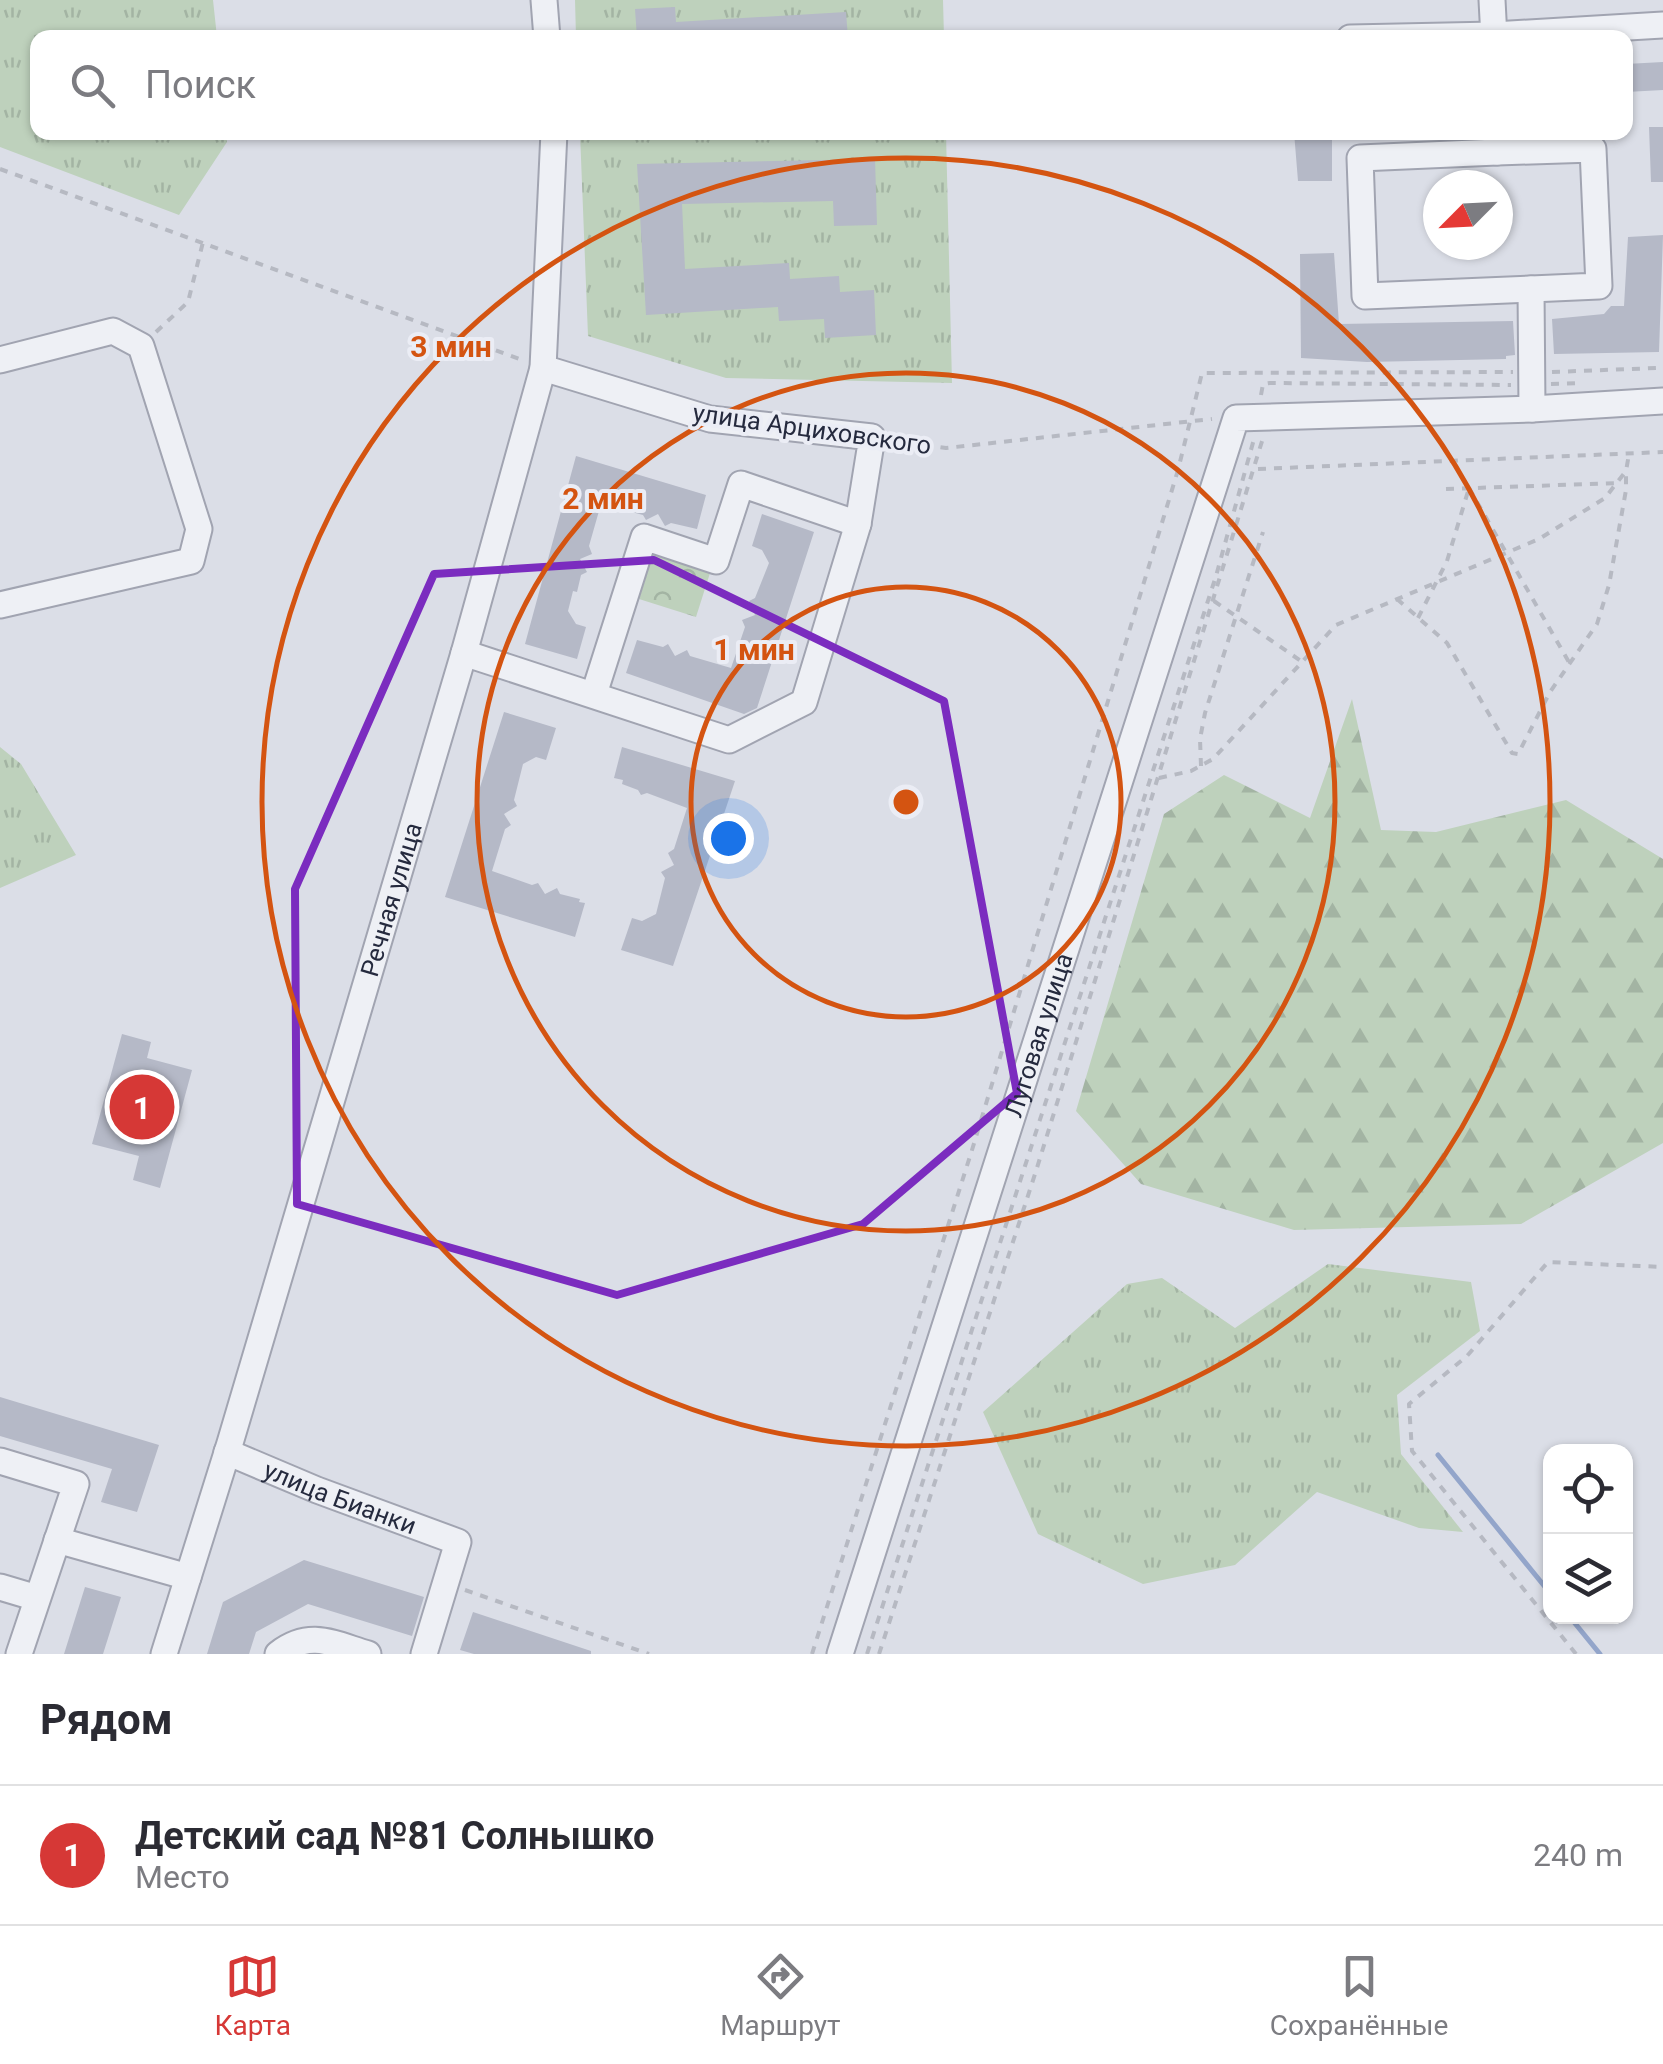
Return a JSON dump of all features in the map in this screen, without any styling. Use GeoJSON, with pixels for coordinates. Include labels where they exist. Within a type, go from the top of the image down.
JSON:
{"type":"FeatureCollection","features":[{"type":"Feature","properties":{"kind":"street"},"geometry":{"type":"LineString","coordinates":[[544,0],[546,30]]}},
{"type":"Feature","properties":{"kind":"street"},"geometry":{"type":"LineString","coordinates":[[1492,0],[1494,30]]}},
{"type":"Feature","properties":{"kind":"street"},"geometry":{"type":"LineString","coordinates":[[1586,30],[1663,25]]}},
{"type":"Feature","properties":{"kind":"street","name":"Речная улица"},"geometry":{"type":"LineString","coordinates":[[164,1654],[464,653],[543,368],[554,140]]}},
{"type":"Feature","properties":{"kind":"street"},"geometry":{"type":"LineString","coordinates":[[1497,142],[1593,148],[1599,286],[1365,296],[1360,158],[1497,142]]}},
{"type":"Feature","properties":{"kind":"street"},"geometry":{"type":"LineString","coordinates":[[1530,289],[1532,397]]}},
{"type":"Feature","properties":{"kind":"street"},"geometry":{"type":"LineString","coordinates":[[0,360],[114,332],[141,346],[199,530],[192,561],[0,605]]}},
{"type":"Feature","properties":{"kind":"street","name":"улица Арциховского"},"geometry":{"type":"LineString","coordinates":[[543,368],[710,419],[872,437]]}},
{"type":"Feature","properties":{"kind":"street"},"geometry":{"type":"LineString","coordinates":[[1254,419],[1532,397],[1663,401]]}},
{"type":"Feature","properties":{"kind":"street","name":"Луговая улица"},"geometry":{"type":"LineString","coordinates":[[840,1654],[1254,419]]}},
{"type":"Feature","properties":{"kind":"street"},"geometry":{"type":"LineString","coordinates":[[464,653],[728,740],[804,702],[858,524],[872,437]]}},
{"type":"Feature","properties":{"kind":"street"},"geometry":{"type":"LineString","coordinates":[[594,694],[644,537],[716,561],[741,484],[858,524]]}},
{"type":"Feature","properties":{"kind":"street","name":"улица Бианки"},"geometry":{"type":"LineString","coordinates":[[227,1452],[458,1542],[445,1583]]}},
{"type":"Feature","properties":{"kind":"street"},"geometry":{"type":"LineString","coordinates":[[0,1461],[76,1484],[18,1654]]}},
{"type":"Feature","properties":{"kind":"street"},"geometry":{"type":"LineString","coordinates":[[57,1540],[188,1577]]}},
{"type":"Feature","properties":{"kind":"street"},"geometry":{"type":"LineString","coordinates":[[424,1654],[445,1583]]}},
{"type":"Feature","properties":{"kind":"street"},"geometry":{"type":"LineString","coordinates":[[0,1587],[37,1598]]}},
{"type":"Feature","properties":{"kind":"street"},"geometry":{"type":"LineString","coordinates":[[278,1654],[300,1640],[317,1639],[368,1654]]}},
{"type":"Feature","properties":{"kind":"path"},"geometry":{"type":"LineString","coordinates":[[0,168],[543,368]]}},
{"type":"Feature","properties":{"kind":"path"},"geometry":{"type":"LineString","coordinates":[[141,346],[188,302],[202,242]]}},
{"type":"Feature","properties":{"kind":"path"},"geometry":{"type":"LineString","coordinates":[[867,1654],[1216,576],[1262,384],[1532,397],[1586,382]]}},
{"type":"Feature","properties":{"kind":"path"},"geometry":{"type":"LineString","coordinates":[[879,1654],[1256,470],[1254,419]]}},
{"type":"Feature","properties":{"kind":"path","name":"улица Арциховского"},"geometry":{"type":"LineString","coordinates":[[872,437],[946,448],[1254,419]]}},
{"type":"Feature","properties":{"kind":"path"},"geometry":{"type":"LineString","coordinates":[[1256,470],[1663,452]]}},
{"type":"Feature","properties":{"kind":"path"},"geometry":{"type":"LineString","coordinates":[[1397,599],[1447,643],[1514,754],[1522,751],[1544,703],[1589,639],[1604,605],[1629,454]]}},
{"type":"Feature","properties":{"kind":"path"},"geometry":{"type":"LineString","coordinates":[[1159,778],[1174,777],[1201,766],[1222,750],[1344,620],[1507,554],[1599,502],[1626,470]]}},
{"type":"Feature","properties":{"kind":"path"},"geometry":{"type":"LineString","coordinates":[[1446,489],[1618,483]]}},
{"type":"Feature","properties":{"kind":"path"},"geometry":{"type":"LineString","coordinates":[[1469,488],[1570,664]]}},
{"type":"Feature","properties":{"kind":"path"},"geometry":{"type":"LineString","coordinates":[[1418,618],[1455,541],[1469,488]]}},
{"type":"Feature","properties":{"kind":"path"},"geometry":{"type":"LineString","coordinates":[[1201,766],[1200,739],[1205,713],[1263,532]]}},
{"type":"Feature","properties":{"kind":"path"},"geometry":{"type":"LineString","coordinates":[[1214,601],[1302,662]]}},
{"type":"Feature","properties":{"kind":"path"},"geometry":{"type":"LineString","coordinates":[[1576,1654],[1412,1451],[1409,1404],[1467,1356],[1548,1262],[1663,1266]]}},
{"type":"Feature","properties":{"kind":"path"},"geometry":{"type":"LineString","coordinates":[[445,1583],[649,1654]]}},
{"type":"Feature","properties":{"kind":"highlighted area"},"geometry":{"type":"Polygon","coordinates":[[[654,560],[944,701],[1017,1093],[863,1224],[617,1295],[297,1204],[295,889],[434,574],[654,560]]]}},
{"type":"Feature","properties":{"kind":"green space"},"geometry":{"type":"Polygon","coordinates":[[[0,0],[213,0],[216,30],[30,30],[30,140],[227,140],[179,215],[0,147],[0,0]]]}},
{"type":"Feature","properties":{"kind":"green space"},"geometry":{"type":"Polygon","coordinates":[[[575,0],[943,0],[944,30],[576,30],[575,0]]]}},
{"type":"Feature","properties":{"kind":"green space"},"geometry":{"type":"Polygon","coordinates":[[[580,140],[946,140],[952,383],[726,378],[588,336],[580,140]]]}},
{"type":"Feature","properties":{"kind":"green space"},"geometry":{"type":"Polygon","coordinates":[[[653,554],[710,573],[696,617],[639,599],[653,554]]]}},
{"type":"Feature","properties":{"kind":"green space"},"geometry":{"type":"Polygon","coordinates":[[[1352,699],[1381,830],[1436,832],[1566,800],[1663,859],[1663,1143],[1521,1224],[1294,1230],[1141,1184],[1076,1111],[1164,814],[1224,775],[1310,818],[1352,699]]]}},
{"type":"Feature","properties":{"kind":"green space"},"geometry":{"type":"Polygon","coordinates":[[[0,747],[21,764],[76,855],[0,888],[0,747]]]}},
{"type":"Feature","properties":{"kind":"green space"},"geometry":{"type":"Polygon","coordinates":[[[1328,1264],[1471,1282],[1480,1331],[1397,1395],[1401,1454],[1463,1532],[1419,1528],[1317,1492],[1235,1565],[1143,1584],[1038,1534],[983,1412],[1127,1284],[1162,1278],[1235,1328],[1328,1264]]]}},
{"type":"Feature","properties":{"kind":"building"},"geometry":{"type":"Polygon","coordinates":[[[675,7],[676,22],[846,12],[847,30],[636,30],[635,9],[675,7]]]}},
{"type":"Feature","properties":{"kind":"building"},"geometry":{"type":"Polygon","coordinates":[[[1663,62],[1663,90],[1633,92],[1633,64],[1663,62]]]}},
{"type":"Feature","properties":{"kind":"building"},"geometry":{"type":"Polygon","coordinates":[[[1649,127],[1663,127],[1663,182],[1651,182],[1649,127]]]}},
{"type":"Feature","properties":{"kind":"building"},"geometry":{"type":"Polygon","coordinates":[[[1295,140],[1332,140],[1332,181],[1298,181],[1295,140]]]}},
{"type":"Feature","properties":{"kind":"building"},"geometry":{"type":"Polygon","coordinates":[[[875,159],[877,225],[834,226],[833,201],[682,204],[685,269],[789,263],[790,279],[839,276],[840,292],[874,290],[876,335],[825,338],[824,319],[779,321],[778,307],[646,315],[637,164],[875,159]]]}},
{"type":"Feature","properties":{"kind":"building"},"geometry":{"type":"Polygon","coordinates":[[[1663,235],[1659,352],[1554,354],[1552,319],[1604,314],[1611,306],[1624,306],[1628,237],[1663,235]]]}},
{"type":"Feature","properties":{"kind":"building"},"geometry":{"type":"Polygon","coordinates":[[[1334,253],[1339,324],[1513,321],[1515,355],[1506,359],[1367,362],[1301,358],[1300,254],[1334,253]]]}},
{"type":"Feature","properties":{"kind":"building"},"geometry":{"type":"Polygon","coordinates":[[[576,456],[706,495],[697,529],[671,523],[665,526],[658,514],[646,520],[643,515],[601,504],[589,546],[592,554],[580,559],[587,572],[581,575],[577,592],[573,591],[568,611],[576,624],[586,627],[577,659],[525,644],[576,456]]]}},
{"type":"Feature","properties":{"kind":"building"},"geometry":{"type":"Polygon","coordinates":[[[762,514],[814,532],[757,708],[744,714],[626,673],[637,640],[663,647],[668,644],[675,656],[687,650],[690,656],[731,668],[745,627],[742,620],[755,615],[749,601],[755,598],[769,563],[762,550],[752,546],[762,514]]]}},
{"type":"Feature","properties":{"kind":"building"},"geometry":{"type":"Polygon","coordinates":[[[504,712],[556,728],[546,760],[536,757],[523,764],[514,800],[517,806],[504,814],[511,825],[505,829],[492,871],[532,885],[538,883],[545,894],[557,888],[560,894],[580,899],[585,903],[575,937],[445,897],[504,712]]]}},
{"type":"Feature","properties":{"kind":"building"},"geometry":{"type":"Polygon","coordinates":[[[622,747],[735,781],[673,966],[621,950],[632,918],[642,921],[656,914],[665,878],[661,872],[674,865],[668,853],[674,849],[687,808],[647,793],[641,795],[622,784],[623,780],[614,778],[622,747]]]}},
{"type":"Feature","properties":{"kind":"building"},"geometry":{"type":"Polygon","coordinates":[[[122,1034],[151,1042],[147,1058],[192,1070],[160,1188],[133,1180],[139,1156],[92,1144],[122,1034]]]}},
{"type":"Feature","properties":{"kind":"building"},"geometry":{"type":"Polygon","coordinates":[[[0,1397],[159,1445],[137,1512],[101,1502],[112,1469],[0,1436],[0,1397]]]}},
{"type":"Feature","properties":{"kind":"building"},"geometry":{"type":"Polygon","coordinates":[[[304,1560],[424,1597],[412,1636],[308,1604],[256,1632],[249,1654],[207,1654],[223,1602],[304,1560]]]}},
{"type":"Feature","properties":{"kind":"building"},"geometry":{"type":"Polygon","coordinates":[[[85,1587],[121,1597],[103,1654],[64,1654],[85,1587]]]}},
{"type":"Feature","properties":{"kind":"building"},"geometry":{"type":"Polygon","coordinates":[[[473,1612],[591,1654],[474,1654],[460,1650],[473,1612]]]}},
{"type":"Feature","properties":{"kind":"waterway"},"geometry":{"type":"LineString","coordinates":[[1438,1455],[1543,1584]]}},
{"type":"Feature","properties":{"kind":"waterway"},"geometry":{"type":"LineString","coordinates":[[1576,1624],[1600,1654]]}},
{"type":"Feature","properties":{"kind":"place","name":"Детский сад №81 Солнышко"},"geometry":{"type":"Point","coordinates":[142,1107]}}]}
